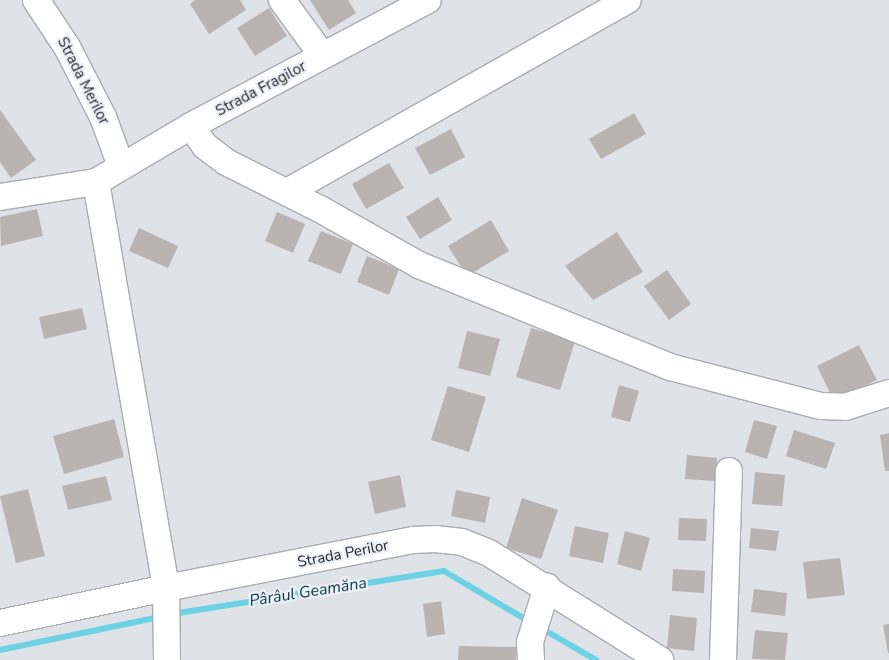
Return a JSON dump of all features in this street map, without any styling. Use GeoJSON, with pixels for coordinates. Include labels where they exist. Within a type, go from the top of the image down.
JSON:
{"type":"FeatureCollection","features":[{"type":"Feature","properties":{"kind":"street","name":"Strada Merilor"},"geometry":{"type":"LineString","coordinates":[[36,0],[67,47],[98,108],[121,166]]}},
{"type":"Feature","properties":{"kind":"street"},"geometry":{"type":"LineString","coordinates":[[282,0],[322,55]]}},
{"type":"Feature","properties":{"kind":"street","name":"Strada Fragilor"},"geometry":{"type":"LineString","coordinates":[[96,182],[191,126],[428,0]]}},
{"type":"Feature","properties":{"kind":"street"},"geometry":{"type":"LineString","coordinates":[[286,192],[628,0]]}},
{"type":"Feature","properties":{"kind":"street"},"geometry":{"type":"LineString","coordinates":[[191,126],[205,146],[226,162],[286,192],[420,266],[670,366],[821,406],[845,406],[889,393]]}},
{"type":"Feature","properties":{"kind":"street"},"geometry":{"type":"LineString","coordinates":[[0,198],[96,182],[166,588],[168,660]]}},
{"type":"Feature","properties":{"kind":"street"},"geometry":{"type":"LineString","coordinates":[[723,660],[729,471]]}},
{"type":"Feature","properties":{"kind":"street","name":"Strada Perilor"},"geometry":{"type":"LineString","coordinates":[[0,623],[166,588],[414,540],[435,539],[462,542],[488,552],[547,587],[660,660]]}},
{"type":"Feature","properties":{"kind":"street"},"geometry":{"type":"LineString","coordinates":[[531,660],[530,642],[547,587]]}},
{"type":"Feature","properties":{"kind":"building"},"geometry":{"type":"Polygon","coordinates":[[[195,0],[240,0],[246,10],[209,34],[190,4],[195,0]]]}},
{"type":"Feature","properties":{"kind":"building"},"geometry":{"type":"Polygon","coordinates":[[[310,0],[348,0],[356,13],[329,30],[310,0]]]}},
{"type":"Feature","properties":{"kind":"building"},"geometry":{"type":"Polygon","coordinates":[[[269,8],[287,36],[255,56],[237,28],[269,8]]]}},
{"type":"Feature","properties":{"kind":"building"},"geometry":{"type":"Polygon","coordinates":[[[0,110],[36,160],[11,178],[0,162],[0,110]]]}},
{"type":"Feature","properties":{"kind":"building"},"geometry":{"type":"Polygon","coordinates":[[[634,113],[646,134],[601,159],[589,139],[634,113]]]}},
{"type":"Feature","properties":{"kind":"building"},"geometry":{"type":"Polygon","coordinates":[[[451,129],[465,157],[430,175],[415,148],[451,129]]]}},
{"type":"Feature","properties":{"kind":"building"},"geometry":{"type":"Polygon","coordinates":[[[389,163],[404,188],[366,209],[352,184],[389,163]]]}},
{"type":"Feature","properties":{"kind":"building"},"geometry":{"type":"Polygon","coordinates":[[[438,197],[452,220],[420,239],[406,217],[438,197]]]}},
{"type":"Feature","properties":{"kind":"building"},"geometry":{"type":"Polygon","coordinates":[[[37,209],[43,236],[1,246],[0,217],[37,209]]]}},
{"type":"Feature","properties":{"kind":"building"},"geometry":{"type":"Polygon","coordinates":[[[277,212],[305,224],[293,253],[265,241],[277,212]]]}},
{"type":"Feature","properties":{"kind":"building"},"geometry":{"type":"Polygon","coordinates":[[[491,220],[509,251],[467,276],[448,246],[491,220]]]}},
{"type":"Feature","properties":{"kind":"building"},"geometry":{"type":"Polygon","coordinates":[[[139,228],[178,246],[168,268],[129,251],[139,228]]]}},
{"type":"Feature","properties":{"kind":"building"},"geometry":{"type":"Polygon","coordinates":[[[321,231],[353,244],[341,274],[308,261],[321,231]]]}},
{"type":"Feature","properties":{"kind":"building"},"geometry":{"type":"Polygon","coordinates":[[[617,232],[643,272],[593,300],[565,266],[617,232]]]}},
{"type":"Feature","properties":{"kind":"building"},"geometry":{"type":"Polygon","coordinates":[[[367,256],[399,269],[389,295],[357,282],[367,256]]]}},
{"type":"Feature","properties":{"kind":"building"},"geometry":{"type":"Polygon","coordinates":[[[667,270],[691,304],[669,320],[644,286],[667,270]]]}},
{"type":"Feature","properties":{"kind":"building"},"geometry":{"type":"Polygon","coordinates":[[[82,308],[87,329],[44,339],[39,317],[82,308]]]}},
{"type":"Feature","properties":{"kind":"building"},"geometry":{"type":"Polygon","coordinates":[[[531,328],[575,341],[560,390],[516,377],[531,328]]]}},
{"type":"Feature","properties":{"kind":"building"},"geometry":{"type":"Polygon","coordinates":[[[467,331],[500,339],[490,376],[458,368],[467,331]]]}},
{"type":"Feature","properties":{"kind":"building"},"geometry":{"type":"Polygon","coordinates":[[[859,345],[877,380],[834,401],[817,366],[859,345]]]}},
{"type":"Feature","properties":{"kind":"building"},"geometry":{"type":"Polygon","coordinates":[[[619,385],[639,391],[630,422],[611,417],[619,385]]]}},
{"type":"Feature","properties":{"kind":"building"},"geometry":{"type":"Polygon","coordinates":[[[448,386],[486,397],[469,452],[431,440],[448,386]]]}},
{"type":"Feature","properties":{"kind":"building"},"geometry":{"type":"Polygon","coordinates":[[[114,419],[124,457],[64,474],[53,436],[114,419]]]}},
{"type":"Feature","properties":{"kind":"building"},"geometry":{"type":"Polygon","coordinates":[[[754,420],[777,426],[767,459],[745,452],[754,420]]]}},
{"type":"Feature","properties":{"kind":"building"},"geometry":{"type":"Polygon","coordinates":[[[794,430],[835,443],[826,469],[786,456],[794,430]]]}},
{"type":"Feature","properties":{"kind":"building"},"geometry":{"type":"Polygon","coordinates":[[[889,433],[889,471],[885,471],[880,435],[889,433]]]}},
{"type":"Feature","properties":{"kind":"building"},"geometry":{"type":"Polygon","coordinates":[[[687,455],[717,458],[715,481],[685,479],[687,455]]]}},
{"type":"Feature","properties":{"kind":"building"},"geometry":{"type":"Polygon","coordinates":[[[755,472],[785,475],[782,506],[752,504],[755,472]]]}},
{"type":"Feature","properties":{"kind":"building"},"geometry":{"type":"Polygon","coordinates":[[[400,475],[406,507],[375,514],[368,482],[400,475]]]}},
{"type":"Feature","properties":{"kind":"building"},"geometry":{"type":"Polygon","coordinates":[[[106,476],[112,500],[68,510],[62,486],[106,476]]]}},
{"type":"Feature","properties":{"kind":"building"},"geometry":{"type":"Polygon","coordinates":[[[28,489],[45,556],[16,563],[0,496],[28,489]]]}},
{"type":"Feature","properties":{"kind":"building"},"geometry":{"type":"Polygon","coordinates":[[[456,490],[490,497],[485,523],[451,516],[456,490]]]}},
{"type":"Feature","properties":{"kind":"building"},"geometry":{"type":"Polygon","coordinates":[[[522,498],[558,510],[541,559],[506,548],[522,498]]]}},
{"type":"Feature","properties":{"kind":"building"},"geometry":{"type":"Polygon","coordinates":[[[679,518],[707,519],[706,541],[678,540],[679,518]]]}},
{"type":"Feature","properties":{"kind":"building"},"geometry":{"type":"Polygon","coordinates":[[[575,526],[609,533],[603,563],[569,556],[575,526]]]}},
{"type":"Feature","properties":{"kind":"building"},"geometry":{"type":"Polygon","coordinates":[[[751,528],[779,531],[776,551],[749,548],[751,528]]]}},
{"type":"Feature","properties":{"kind":"building"},"geometry":{"type":"Polygon","coordinates":[[[625,531],[650,538],[641,571],[617,564],[625,531]]]}},
{"type":"Feature","properties":{"kind":"building"},"geometry":{"type":"Polygon","coordinates":[[[840,558],[845,595],[807,599],[803,562],[840,558]]]}},
{"type":"Feature","properties":{"kind":"building"},"geometry":{"type":"Polygon","coordinates":[[[673,569],[705,571],[704,593],[672,591],[673,569]]]}},
{"type":"Feature","properties":{"kind":"building"},"geometry":{"type":"Polygon","coordinates":[[[754,589],[787,593],[785,616],[751,612],[754,589]]]}},
{"type":"Feature","properties":{"kind":"building"},"geometry":{"type":"Polygon","coordinates":[[[441,601],[445,634],[427,637],[423,604],[441,601]]]}},
{"type":"Feature","properties":{"kind":"building"},"geometry":{"type":"Polygon","coordinates":[[[670,615],[697,618],[694,651],[667,648],[670,615]]]}},
{"type":"Feature","properties":{"kind":"building"},"geometry":{"type":"Polygon","coordinates":[[[889,624],[889,653],[888,653],[883,625],[889,624]]]}},
{"type":"Feature","properties":{"kind":"building"},"geometry":{"type":"Polygon","coordinates":[[[755,630],[788,633],[785,660],[752,659],[755,630]]]}},
{"type":"Feature","properties":{"kind":"building"},"geometry":{"type":"Polygon","coordinates":[[[459,646],[516,647],[516,660],[458,660],[459,646]]]}},
{"type":"Feature","properties":{"kind":"waterway","name":"Pârâul Geamăna"},"geometry":{"type":"LineString","coordinates":[[172,614],[444,571],[530,622]]}},
{"type":"Feature","properties":{"kind":"waterway","name":"Pârâul Geamăna"},"geometry":{"type":"LineString","coordinates":[[0,650],[160,617]]}},
{"type":"Feature","properties":{"kind":"waterway","name":"Pârâul Geamăna"},"geometry":{"type":"LineString","coordinates":[[541,628],[596,660]]}}]}
